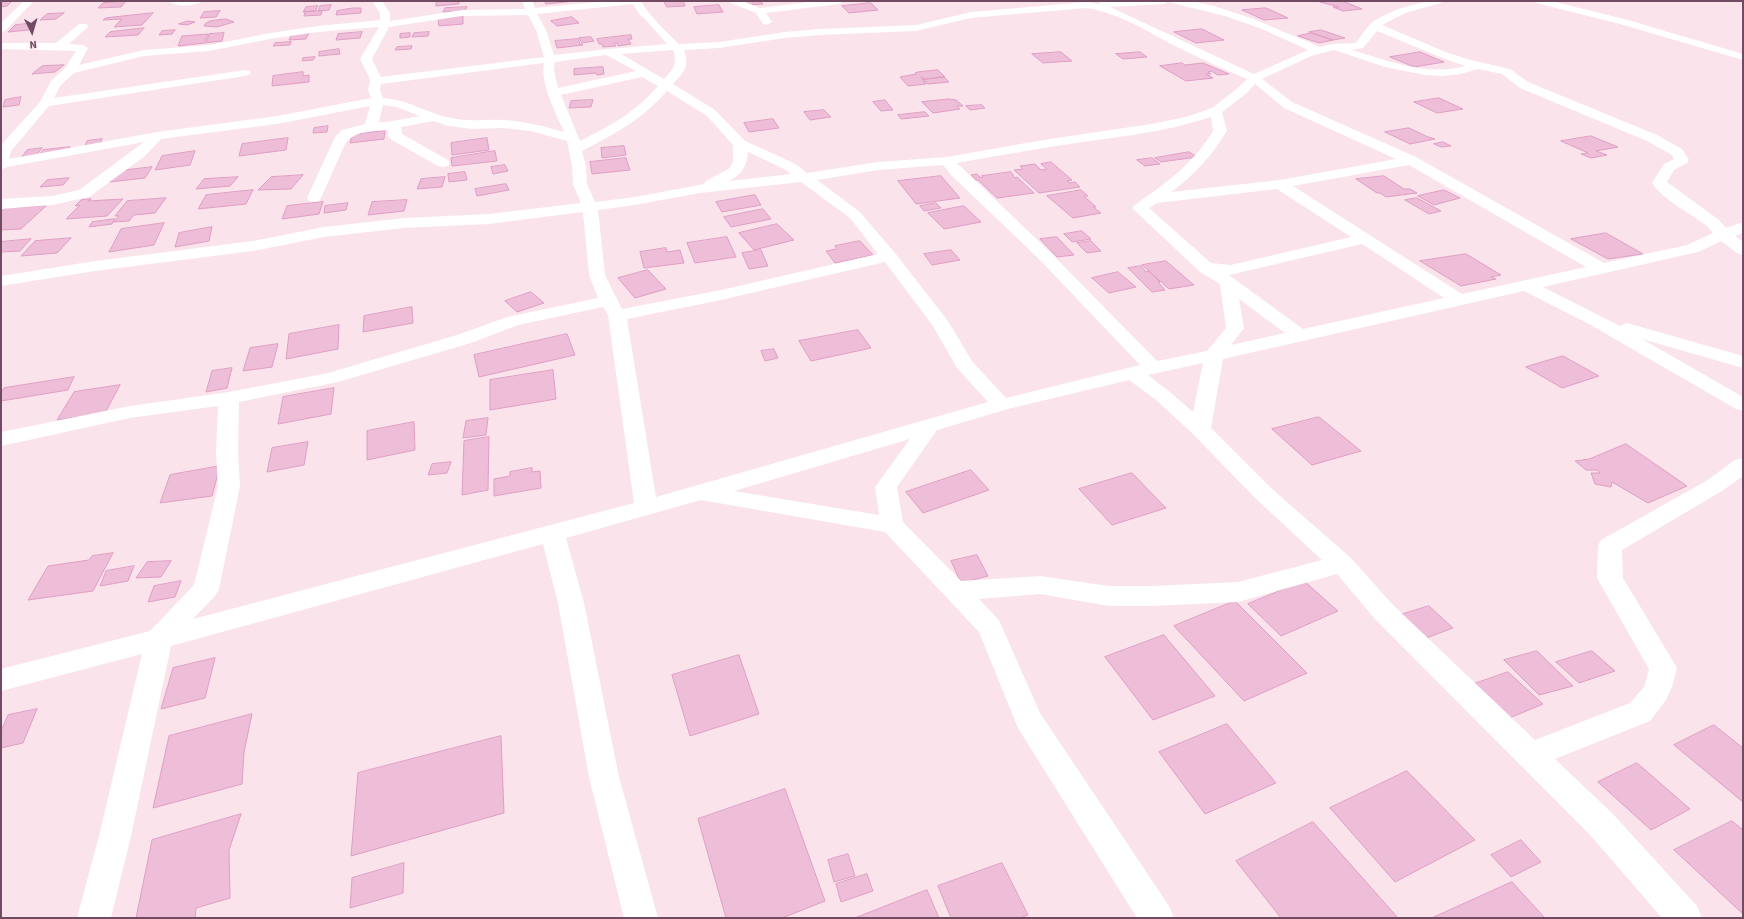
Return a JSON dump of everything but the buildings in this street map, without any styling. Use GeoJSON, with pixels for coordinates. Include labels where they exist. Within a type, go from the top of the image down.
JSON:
{"type":"FeatureCollection","features":[{"type":"Feature","properties":{"kind":"street"},"geometry":{"type":"LineString","coordinates":[[1,29],[29,1]]}},
{"type":"Feature","properties":{"kind":"street"},"geometry":{"type":"LineString","coordinates":[[173,1],[197,1]]}},
{"type":"Feature","properties":{"kind":"street"},"geometry":{"type":"LineString","coordinates":[[371,126],[377,101],[374,90],[376,81],[366,59],[385,24],[385,13],[377,1]]}},
{"type":"Feature","properties":{"kind":"street"},"geometry":{"type":"LineString","coordinates":[[527,1],[541,30],[550,59],[548,70],[554,93],[574,144],[579,166],[580,184],[590,206],[597,275],[613,308],[646,508]]}},
{"type":"Feature","properties":{"kind":"street"},"geometry":{"type":"LineString","coordinates":[[1,46],[59,46],[83,48],[70,70],[58,79],[45,104],[4,150],[1,165],[157,136],[270,122],[377,101],[398,103],[448,122],[473,125],[502,124],[532,127],[574,144],[623,124],[647,106],[678,71],[682,61],[679,50],[674,47],[648,16],[642,12],[635,1],[531,12],[462,14],[385,24],[318,29],[209,48],[144,53],[70,70]]}},
{"type":"Feature","properties":{"kind":"street"},"geometry":{"type":"LineString","coordinates":[[734,1],[759,11],[838,1]]}},
{"type":"Feature","properties":{"kind":"street"},"geometry":{"type":"LineString","coordinates":[[1016,1],[1021,3],[1105,8],[1123,15],[1184,46],[1254,78],[1288,106],[1411,160],[1602,268]]}},
{"type":"Feature","properties":{"kind":"street"},"geometry":{"type":"LineString","coordinates":[[376,81],[608,52],[719,45],[784,35],[820,32],[916,28],[978,14],[1164,1]]}},
{"type":"Feature","properties":{"kind":"street"},"geometry":{"type":"LineString","coordinates":[[1172,1],[1195,3],[1219,10],[1275,31],[1319,51]]}},
{"type":"Feature","properties":{"kind":"street"},"geometry":{"type":"LineString","coordinates":[[1,280],[95,266],[253,246],[324,232],[404,223],[489,219],[635,201],[700,189],[806,177],[878,166],[947,161],[1043,144],[1151,128],[1189,120],[1216,111],[1243,90],[1254,78],[1306,54],[1332,47],[1359,46],[1375,26],[1402,11],[1438,1]]}},
{"type":"Feature","properties":{"kind":"street"},"geometry":{"type":"LineString","coordinates":[[1539,1],[1624,22],[1743,57]]}},
{"type":"Feature","properties":{"kind":"street"},"geometry":{"type":"LineString","coordinates":[[759,11],[774,31],[784,35]]}},
{"type":"Feature","properties":{"kind":"street"},"geometry":{"type":"LineString","coordinates":[[59,46],[83,26]]}},
{"type":"Feature","properties":{"kind":"street"},"geometry":{"type":"LineString","coordinates":[[1375,26],[1444,55],[1477,65],[1506,71],[1524,85],[1652,138],[1677,152],[1682,160],[1670,167],[1659,183],[1666,190],[1713,223],[1722,235],[1743,250]]}},
{"type":"Feature","properties":{"kind":"street"},"geometry":{"type":"LineString","coordinates":[[1332,47],[1401,68],[1434,74],[1469,69],[1477,65]]}},
{"type":"Feature","properties":{"kind":"street"},"geometry":{"type":"LineString","coordinates":[[608,52],[639,68],[711,113],[740,144],[788,166],[806,177],[855,215],[889,256],[942,325],[964,364],[1001,405]]}},
{"type":"Feature","properties":{"kind":"street"},"geometry":{"type":"LineString","coordinates":[[554,93],[644,72]]}},
{"type":"Feature","properties":{"kind":"street"},"geometry":{"type":"LineString","coordinates":[[45,104],[245,73]]}},
{"type":"Feature","properties":{"kind":"street"},"geometry":{"type":"LineString","coordinates":[[1216,111],[1220,131],[1209,149],[1178,181],[1140,208],[1206,268],[1228,282],[1300,335]]}},
{"type":"Feature","properties":{"kind":"street"},"geometry":{"type":"LineString","coordinates":[[314,198],[340,140],[347,133],[371,126],[395,125],[434,117]]}},
{"type":"Feature","properties":{"kind":"street"},"geometry":{"type":"LineString","coordinates":[[395,125],[395,136],[443,163]]}},
{"type":"Feature","properties":{"kind":"street"},"geometry":{"type":"LineString","coordinates":[[1,204],[34,202],[80,196],[91,190],[128,162],[151,144],[157,136]]}},
{"type":"Feature","properties":{"kind":"street"},"geometry":{"type":"LineString","coordinates":[[700,189],[737,170],[741,164],[740,144]]}},
{"type":"Feature","properties":{"kind":"street"},"geometry":{"type":"LineString","coordinates":[[1151,199],[1280,184],[1411,160]]}},
{"type":"Feature","properties":{"kind":"street"},"geometry":{"type":"LineString","coordinates":[[947,161],[957,173],[1046,256],[1153,368]]}},
{"type":"Feature","properties":{"kind":"street"},"geometry":{"type":"LineString","coordinates":[[1280,184],[1459,300]]}},
{"type":"Feature","properties":{"kind":"street"},"geometry":{"type":"LineString","coordinates":[[1,680],[646,508],[1001,405],[1153,368],[1692,249],[1743,227]]}},
{"type":"Feature","properties":{"kind":"street"},"geometry":{"type":"LineString","coordinates":[[1206,268],[1231,270],[1365,239]]}},
{"type":"Feature","properties":{"kind":"street"},"geometry":{"type":"LineString","coordinates":[[1692,249],[1743,255]]}},
{"type":"Feature","properties":{"kind":"street"},"geometry":{"type":"LineString","coordinates":[[1,438],[130,412],[228,398],[331,378],[464,339],[513,321],[721,295],[889,256]]}},
{"type":"Feature","properties":{"kind":"street"},"geometry":{"type":"LineString","coordinates":[[1200,429],[1214,355],[1235,328],[1228,282]]}},
{"type":"Feature","properties":{"kind":"street"},"geometry":{"type":"LineString","coordinates":[[1526,285],[1595,320],[1743,405]]}},
{"type":"Feature","properties":{"kind":"street"},"geometry":{"type":"LineString","coordinates":[[1595,320],[1743,362]]}},
{"type":"Feature","properties":{"kind":"street"},"geometry":{"type":"LineString","coordinates":[[1132,373],[1163,396],[1200,429],[1263,493],[1342,564],[1384,612],[1602,825],[1685,918]]}},
{"type":"Feature","properties":{"kind":"street"},"geometry":{"type":"LineString","coordinates":[[94,918],[115,836],[159,639],[206,589],[229,486],[227,452],[228,398]]}},
{"type":"Feature","properties":{"kind":"street"},"geometry":{"type":"LineString","coordinates":[[929,427],[886,487],[892,525],[990,627],[1028,719],[1157,918]]}},
{"type":"Feature","properties":{"kind":"street"},"geometry":{"type":"LineString","coordinates":[[1531,755],[1640,712],[1652,700],[1659,686],[1663,668],[1610,578],[1610,546],[1714,486],[1743,465]]}},
{"type":"Feature","properties":{"kind":"street"},"geometry":{"type":"LineString","coordinates":[[700,493],[892,525]]}},
{"type":"Feature","properties":{"kind":"street"},"geometry":{"type":"LineString","coordinates":[[552,532],[570,603],[604,777],[641,918]]}},
{"type":"Feature","properties":{"kind":"street"},"geometry":{"type":"LineString","coordinates":[[954,591],[1040,585],[1109,596],[1154,596],[1238,592],[1342,564]]}}]}
